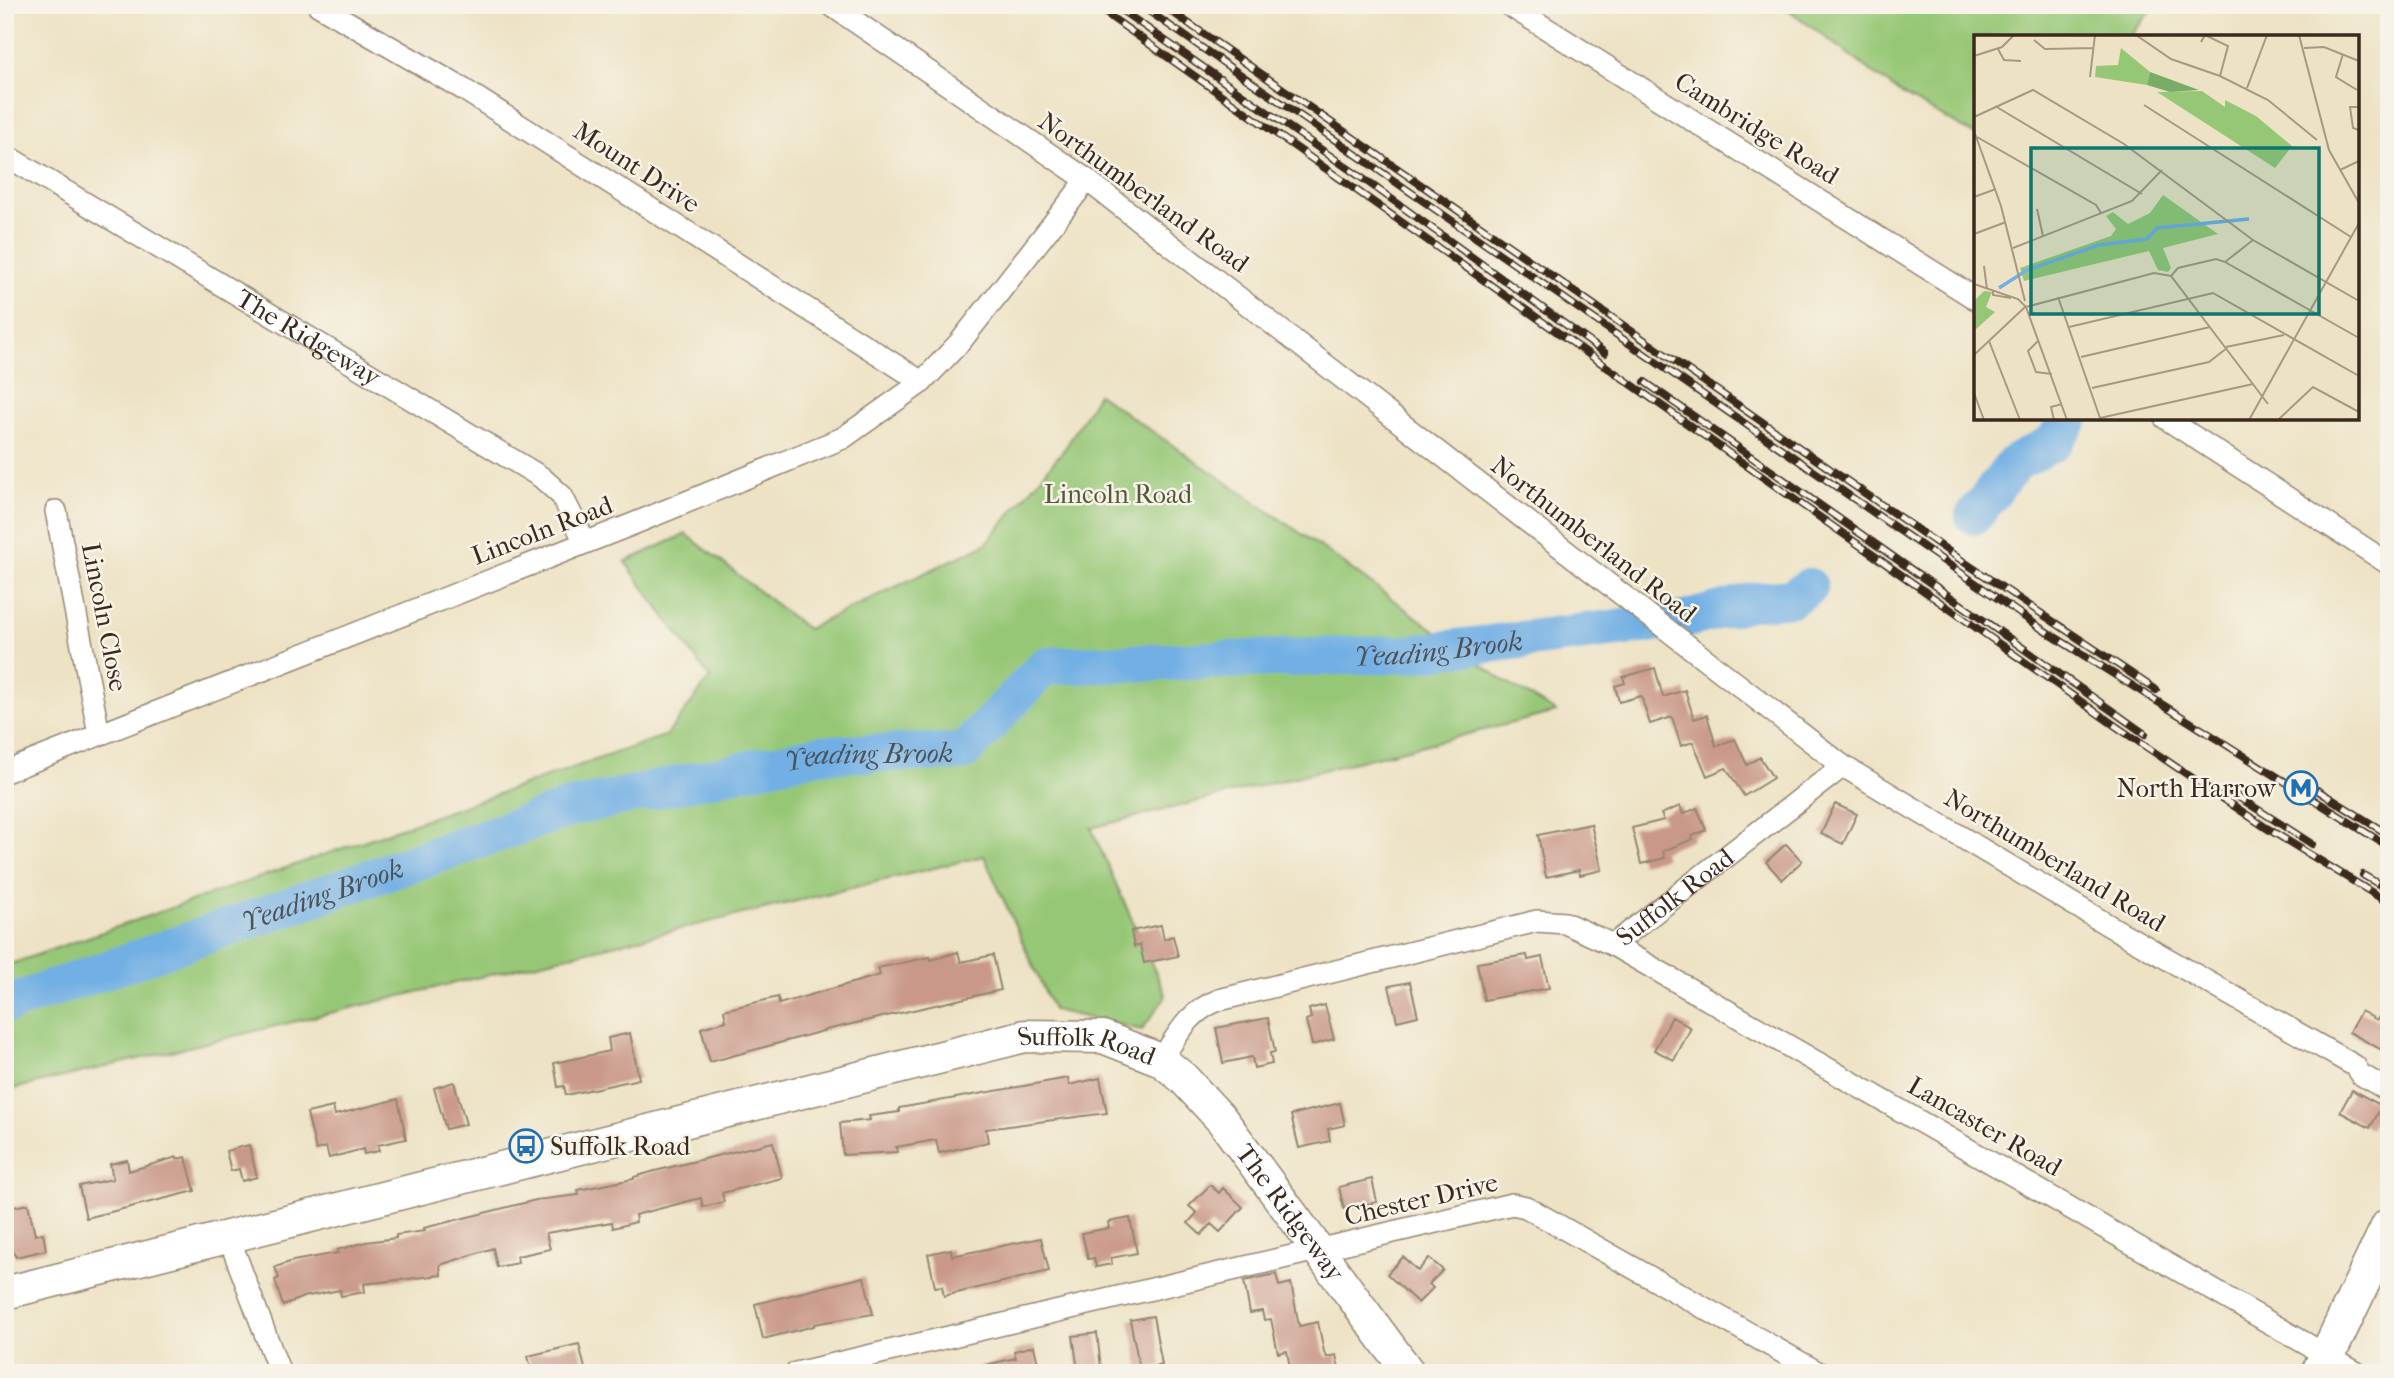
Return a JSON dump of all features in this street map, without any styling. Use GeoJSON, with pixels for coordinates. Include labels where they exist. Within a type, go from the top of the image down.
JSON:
{"type":"FeatureCollection","features":[{"type":"Feature","properties":{"kind":"main road"},"geometry":{"type":"LineString","coordinates":[[2324,1364],[2389,1226]]}},
{"type":"Feature","properties":{"kind":"street","name":"Mount Drive"},"geometry":{"type":"LineString","coordinates":[[318,5],[463,89],[922,382]]}},
{"type":"Feature","properties":{"kind":"street","name":"Northumberland Road"},"geometry":{"type":"LineString","coordinates":[[831,5],[1087,180],[1843,766],[2108,925],[2355,1066],[2360,1074],[2389,1091]]}},
{"type":"Feature","properties":{"kind":"street","name":"Cambridge Road"},"geometry":{"type":"LineString","coordinates":[[1509,5],[1974,298]]}},
{"type":"Feature","properties":{"kind":"street","name":"The Ridgeway"},"geometry":{"type":"LineString","coordinates":[[5,155],[541,477],[562,496],[585,542]]}},
{"type":"Feature","properties":{"kind":"street","name":"Lincoln Road"},"geometry":{"type":"LineString","coordinates":[[5,772],[843,438],[922,382],[961,341],[1087,180]]}},
{"type":"Feature","properties":{"kind":"street"},"geometry":{"type":"LineString","coordinates":[[2168,420],[2389,564]]}},
{"type":"Feature","properties":{"kind":"street","name":"Lincoln Close"},"geometry":{"type":"LineString","coordinates":[[56,511],[99,734]]}},
{"type":"Feature","properties":{"kind":"street","name":"Suffolk Road"},"geometry":{"type":"LineString","coordinates":[[5,1293],[1025,1036],[1103,1037],[1161,1060],[1187,1020],[1200,1007],[1219,1000],[1536,922],[1565,923],[1613,945],[1843,766]]}},
{"type":"Feature","properties":{"kind":"street","name":"Lancaster Road"},"geometry":{"type":"LineString","coordinates":[[1613,945],[2324,1364],[2357,1373]]}},
{"type":"Feature","properties":{"kind":"street","name":"The Ridgeway"},"geometry":{"type":"LineString","coordinates":[[1161,1060],[1183,1078],[1222,1120],[1409,1373]]}},
{"type":"Feature","properties":{"kind":"street","name":"Northumberland Road"},"geometry":{"type":"LineString","coordinates":[[2355,1066],[2363,1064],[2389,1079]]}},
{"type":"Feature","properties":{"kind":"street","name":"Chester Drive"},"geometry":{"type":"LineString","coordinates":[[796,1373],[1512,1204],[1819,1373]]}},
{"type":"Feature","properties":{"kind":"street"},"geometry":{"type":"LineString","coordinates":[[229,1238],[280,1373]]}},
{"type":"Feature","properties":{"kind":"green space"},"geometry":{"type":"Polygon","coordinates":[[[1782,5],[2155,5],[2132,35],[1974,35],[1974,134],[1903,95],[1782,5]]]}},
{"type":"Feature","properties":{"kind":"green space"},"geometry":{"type":"Polygon","coordinates":[[[1098,394],[1325,550],[1504,681],[1556,712],[1091,828],[1166,996],[1142,1030],[1053,1010],[984,856],[5,1091],[5,966],[667,735],[710,678],[625,562],[686,534],[807,629],[986,544],[1066,447],[1098,394]]]}},
{"type":"Feature","properties":{"kind":"building"},"geometry":{"type":"Polygon","coordinates":[[[1655,668],[1663,697],[1685,690],[1694,719],[1707,715],[1716,746],[1735,739],[1747,765],[1760,757],[1773,778],[1744,796],[1726,768],[1707,776],[1693,742],[1681,746],[1672,717],[1650,724],[1641,696],[1619,702],[1615,686],[1625,683],[1623,677],[1655,668]]]}},
{"type":"Feature","properties":{"kind":"building"},"geometry":{"type":"Polygon","coordinates":[[[1835,804],[1857,814],[1843,844],[1821,834],[1835,804]]]}},
{"type":"Feature","properties":{"kind":"building"},"geometry":{"type":"Polygon","coordinates":[[[1680,806],[1683,814],[1697,808],[1706,830],[1692,836],[1693,839],[1663,851],[1665,858],[1641,864],[1632,828],[1664,820],[1661,814],[1680,806]]]}},
{"type":"Feature","properties":{"kind":"building"},"geometry":{"type":"Polygon","coordinates":[[[1591,824],[1602,870],[1580,875],[1579,870],[1546,877],[1538,835],[1591,824]]]}},
{"type":"Feature","properties":{"kind":"building"},"geometry":{"type":"Polygon","coordinates":[[[1786,844],[1802,861],[1782,880],[1766,862],[1786,844]]]}},
{"type":"Feature","properties":{"kind":"building"},"geometry":{"type":"Polygon","coordinates":[[[1161,925],[1164,939],[1173,936],[1178,956],[1144,963],[1140,945],[1134,947],[1131,931],[1161,925]]]}},
{"type":"Feature","properties":{"kind":"building"},"geometry":{"type":"Polygon","coordinates":[[[958,952],[961,962],[993,955],[1001,990],[830,1029],[710,1062],[701,1028],[726,1021],[724,1010],[778,997],[779,1004],[880,975],[878,968],[930,957],[931,960],[958,952]]]}},
{"type":"Feature","properties":{"kind":"building"},"geometry":{"type":"Polygon","coordinates":[[[1527,955],[1528,960],[1542,957],[1549,988],[1484,1000],[1477,963],[1527,955]]]}},
{"type":"Feature","properties":{"kind":"building"},"geometry":{"type":"Polygon","coordinates":[[[1410,982],[1418,1016],[1397,1021],[1389,986],[1410,982]]]}},
{"type":"Feature","properties":{"kind":"building"},"geometry":{"type":"Polygon","coordinates":[[[2389,1000],[2389,1054],[2349,1032],[2361,1011],[2377,1020],[2389,1000]]]}},
{"type":"Feature","properties":{"kind":"building"},"geometry":{"type":"Polygon","coordinates":[[[1325,1005],[1334,1039],[1312,1045],[1306,1020],[1311,1018],[1309,1009],[1325,1005]]]}},
{"type":"Feature","properties":{"kind":"building"},"geometry":{"type":"Polygon","coordinates":[[[1672,1017],[1691,1028],[1674,1060],[1654,1050],[1672,1017]]]}},
{"type":"Feature","properties":{"kind":"building"},"geometry":{"type":"Polygon","coordinates":[[[1268,1018],[1275,1052],[1270,1053],[1272,1064],[1254,1068],[1252,1057],[1223,1063],[1216,1028],[1268,1018]]]}},
{"type":"Feature","properties":{"kind":"building"},"geometry":{"type":"Polygon","coordinates":[[[630,1033],[639,1079],[566,1095],[564,1086],[558,1087],[554,1063],[610,1051],[608,1038],[630,1033]]]}},
{"type":"Feature","properties":{"kind":"building"},"geometry":{"type":"Polygon","coordinates":[[[1068,1078],[1069,1085],[1100,1078],[1107,1113],[986,1129],[988,1142],[939,1153],[936,1140],[896,1147],[897,1152],[843,1155],[840,1123],[870,1120],[869,1116],[899,1112],[899,1108],[1068,1078]]]}},
{"type":"Feature","properties":{"kind":"building"},"geometry":{"type":"Polygon","coordinates":[[[454,1082],[466,1124],[446,1129],[434,1088],[454,1082]]]}},
{"type":"Feature","properties":{"kind":"building"},"geometry":{"type":"Polygon","coordinates":[[[2352,1090],[2382,1106],[2370,1128],[2340,1112],[2352,1090]]]}},
{"type":"Feature","properties":{"kind":"building"},"geometry":{"type":"Polygon","coordinates":[[[398,1099],[406,1139],[378,1145],[379,1151],[364,1154],[363,1149],[329,1158],[326,1147],[316,1150],[307,1113],[333,1107],[335,1115],[398,1099]]]}},
{"type":"Feature","properties":{"kind":"building"},"geometry":{"type":"Polygon","coordinates":[[[1340,1103],[1345,1125],[1328,1129],[1330,1141],[1299,1148],[1291,1115],[1340,1103]]]}},
{"type":"Feature","properties":{"kind":"building"},"geometry":{"type":"Polygon","coordinates":[[[773,1142],[782,1178],[722,1193],[724,1202],[703,1207],[701,1198],[635,1215],[636,1222],[613,1228],[612,1222],[546,1233],[550,1249],[517,1256],[518,1263],[497,1267],[493,1248],[440,1265],[441,1275],[364,1284],[365,1292],[341,1296],[340,1290],[303,1297],[283,1306],[275,1280],[279,1278],[275,1267],[293,1261],[338,1253],[337,1250],[366,1242],[425,1231],[424,1228],[536,1200],[579,1195],[578,1190],[634,1179],[655,1171],[773,1142]]]}},
{"type":"Feature","properties":{"kind":"building"},"geometry":{"type":"Polygon","coordinates":[[[249,1145],[257,1177],[242,1181],[239,1169],[231,1171],[226,1151],[249,1145]]]}},
{"type":"Feature","properties":{"kind":"building"},"geometry":{"type":"Polygon","coordinates":[[[177,1157],[186,1157],[195,1191],[86,1218],[79,1186],[113,1179],[110,1164],[127,1160],[129,1171],[177,1157]]]}},
{"type":"Feature","properties":{"kind":"building"},"geometry":{"type":"Polygon","coordinates":[[[1372,1179],[1377,1202],[1344,1209],[1339,1187],[1372,1179]]]}},
{"type":"Feature","properties":{"kind":"building"},"geometry":{"type":"Polygon","coordinates":[[[1210,1185],[1219,1193],[1223,1188],[1243,1207],[1220,1232],[1211,1224],[1201,1235],[1188,1223],[1197,1213],[1189,1206],[1210,1185]]]}},
{"type":"Feature","properties":{"kind":"building"},"geometry":{"type":"Polygon","coordinates":[[[28,1204],[35,1235],[43,1233],[46,1250],[16,1257],[5,1237],[5,1209],[28,1204]]]}},
{"type":"Feature","properties":{"kind":"building"},"geometry":{"type":"Polygon","coordinates":[[[1130,1218],[1137,1253],[1111,1258],[1112,1264],[1096,1267],[1094,1258],[1088,1259],[1082,1233],[1109,1228],[1108,1222],[1130,1218]]]}},
{"type":"Feature","properties":{"kind":"building"},"geometry":{"type":"Polygon","coordinates":[[[1041,1238],[1049,1271],[944,1296],[942,1286],[935,1287],[928,1254],[951,1249],[952,1256],[1041,1238]]]}},
{"type":"Feature","properties":{"kind":"building"},"geometry":{"type":"Polygon","coordinates":[[[1403,1257],[1418,1271],[1429,1258],[1443,1270],[1429,1284],[1433,1288],[1418,1303],[1387,1274],[1403,1257]]]}},
{"type":"Feature","properties":{"kind":"building"},"geometry":{"type":"Polygon","coordinates":[[[1276,1274],[1279,1286],[1291,1283],[1299,1326],[1318,1322],[1324,1352],[1327,1357],[1336,1355],[1340,1373],[1291,1373],[1287,1351],[1278,1353],[1271,1319],[1264,1320],[1262,1311],[1250,1313],[1244,1281],[1276,1274]]]}},
{"type":"Feature","properties":{"kind":"building"},"geometry":{"type":"Polygon","coordinates":[[[864,1277],[873,1314],[814,1324],[763,1339],[755,1304],[864,1277]]]}},
{"type":"Feature","properties":{"kind":"building"},"geometry":{"type":"Polygon","coordinates":[[[1153,1316],[1162,1365],[1140,1370],[1130,1320],[1153,1316]]]}},
{"type":"Feature","properties":{"kind":"building"},"geometry":{"type":"Polygon","coordinates":[[[1097,1333],[1101,1368],[1078,1371],[1073,1336],[1097,1333]]]}},
{"type":"Feature","properties":{"kind":"building"},"geometry":{"type":"Polygon","coordinates":[[[579,1344],[586,1373],[532,1373],[528,1356],[579,1344]]]}},
{"type":"Feature","properties":{"kind":"building"},"geometry":{"type":"Polygon","coordinates":[[[1034,1346],[1040,1373],[982,1373],[981,1366],[1016,1358],[1014,1351],[1034,1346]]]}},
{"type":"Feature","properties":{"kind":"waterway","name":"Yeading Brook"},"geometry":{"type":"LineString","coordinates":[[1974,516],[2015,463],[2053,443],[2069,420]]}},
{"type":"Feature","properties":{"kind":"waterway","name":"Yeading Brook"},"geometry":{"type":"LineString","coordinates":[[5,1005],[570,808],[819,754],[963,752],[1045,666],[1407,654],[1684,620],[1750,602],[1791,598],[1809,587]]}},
{"type":"Feature","properties":{"kind":"railway"},"geometry":{"type":"LineString","coordinates":[[1094,5],[2117,727],[2265,827],[2389,903]]}},
{"type":"Feature","properties":{"kind":"railway"},"geometry":{"type":"LineString","coordinates":[[1114,5],[1372,185],[1605,353]]}},
{"type":"Feature","properties":{"kind":"railway"},"geometry":{"type":"LineString","coordinates":[[1140,5],[2042,629],[2389,847]]}},
{"type":"Feature","properties":{"kind":"railway"},"geometry":{"type":"LineString","coordinates":[[1162,5],[1964,562],[2156,690]]}},
{"type":"Feature","properties":{"kind":"railway"},"geometry":{"type":"LineString","coordinates":[[1645,382],[2145,734]]}},
{"type":"Feature","properties":{"kind":"railway"},"geometry":{"type":"LineString","coordinates":[[2317,790],[2389,835]]}},
{"type":"Feature","properties":{"kind":"railway"},"geometry":{"type":"LineString","coordinates":[[2232,793],[2312,844]]}},
{"type":"Feature","properties":{"kind":"railway"},"geometry":{"type":"LineString","coordinates":[[2363,875],[2389,890]]}},
{"type":"Feature","properties":{"kind":"place","name":"North Harrow"},"geometry":{"type":"Point","coordinates":[2301,788]}},
{"type":"Feature","properties":{"kind":"place","name":"Suffolk Road"},"geometry":{"type":"Point","coordinates":[526,1146]}}]}
